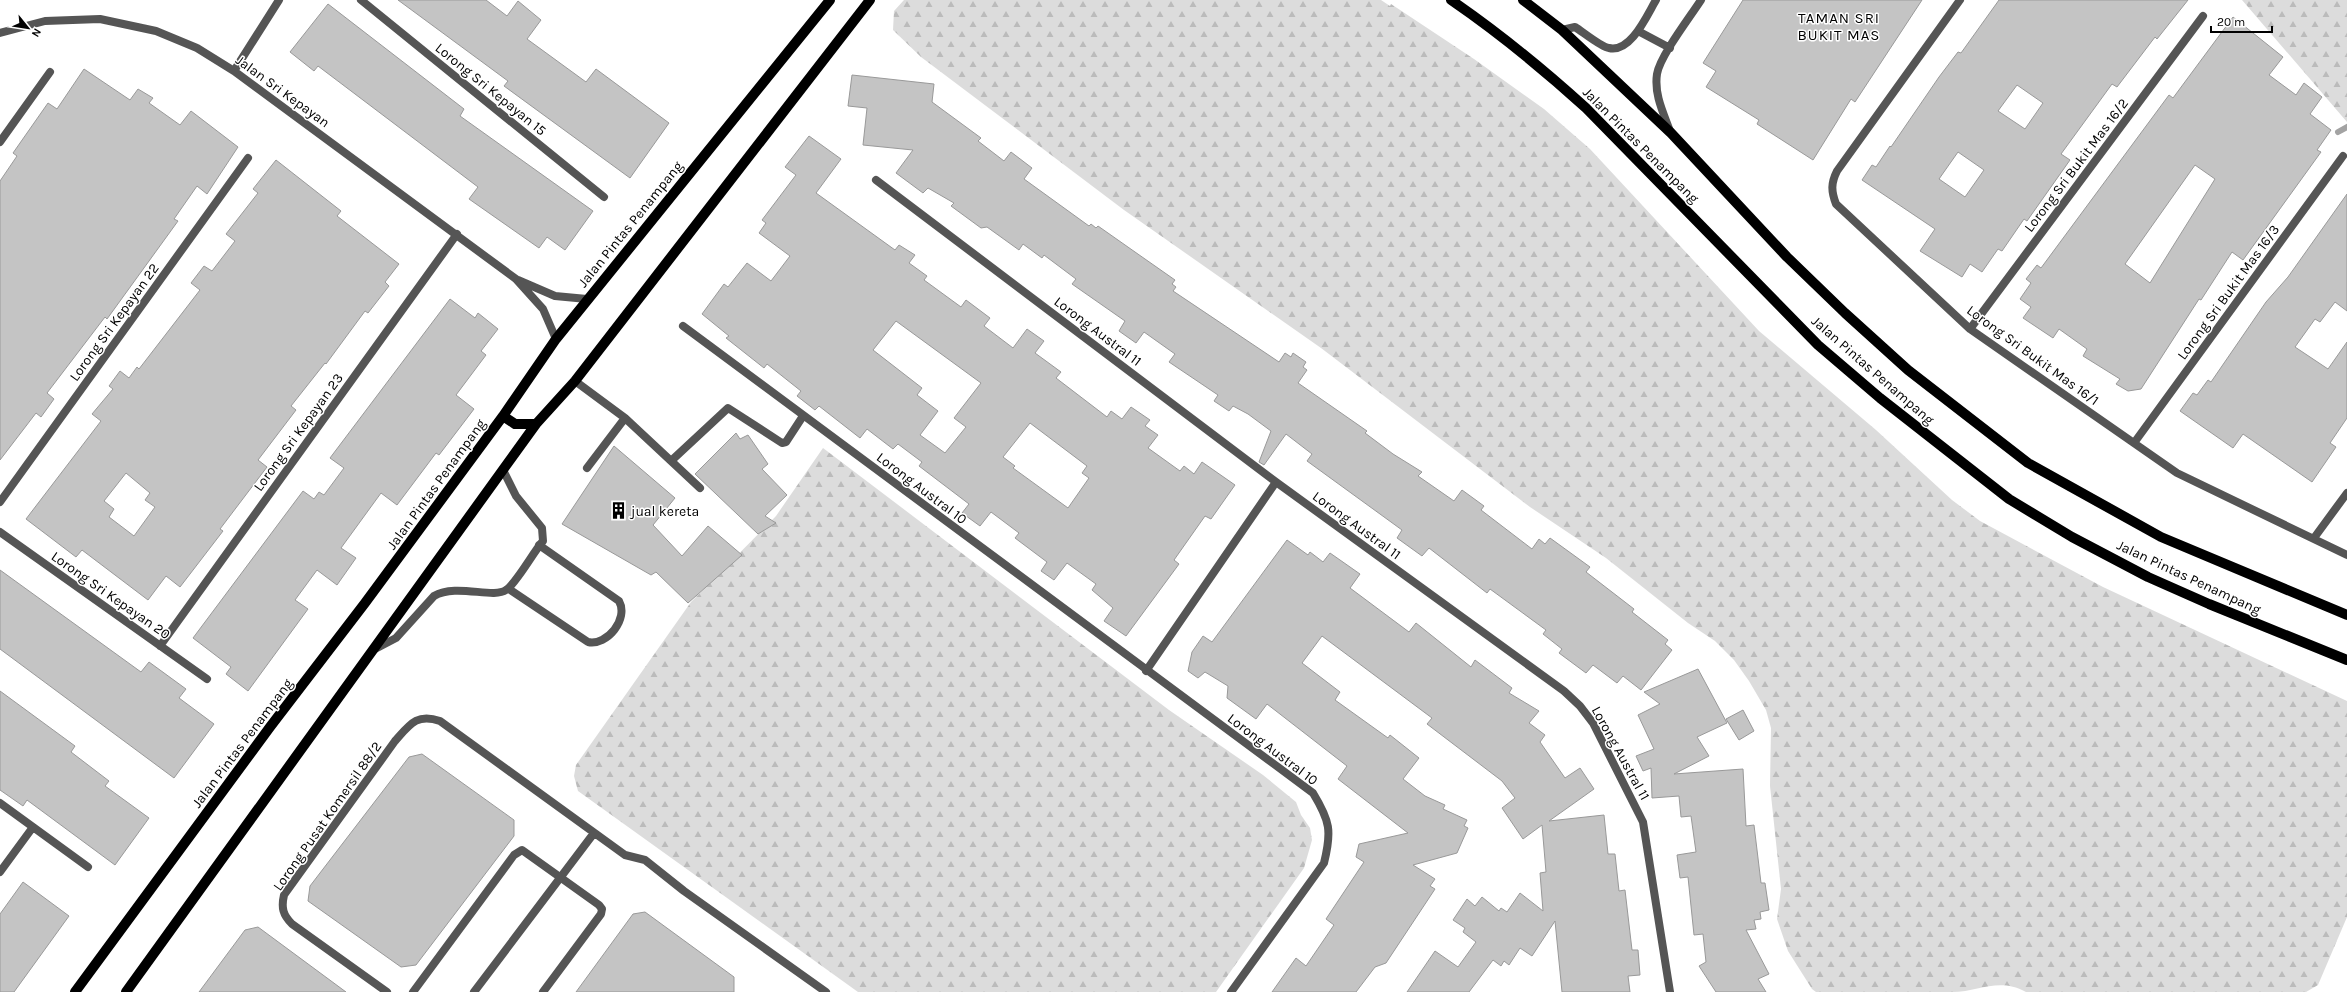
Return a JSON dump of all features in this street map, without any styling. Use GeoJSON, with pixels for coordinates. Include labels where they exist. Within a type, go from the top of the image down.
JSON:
{"type":"FeatureCollection","features":[{"type":"Feature","properties":{"kind":"main road","name":"Jalan Pintas Penampang"},"geometry":{"type":"LineString","coordinates":[[75,992],[270,727],[365,603],[503,416],[556,338],[830,0]]}},
{"type":"Feature","properties":{"kind":"main road"},"geometry":{"type":"LineString","coordinates":[[126,992],[504,472],[536,424],[575,381],[870,0]]}},
{"type":"Feature","properties":{"kind":"main road","name":"Jalan Pintas Penampang"},"geometry":{"type":"LineString","coordinates":[[1451,0],[1497,32],[1546,72],[1586,108],[1818,345],[1943,449],[2009,499],[2072,537],[2148,578],[2347,660]]}},
{"type":"Feature","properties":{"kind":"main road","name":"Jalan Pintas Penampang"},"geometry":{"type":"LineString","coordinates":[[1523,0],[1562,30],[1671,133],[1787,257],[1845,313],[1908,370],[2028,463],[2161,537],[2347,615]]}},
{"type":"Feature","properties":{"kind":"main road"},"geometry":{"type":"LineString","coordinates":[[503,416],[515,424],[536,424]]}},
{"type":"Feature","properties":{"kind":"street"},"geometry":{"type":"LineString","coordinates":[[234,71],[279,0]]}},
{"type":"Feature","properties":{"kind":"street","name":"Lorong Sri Kepayan 15"},"geometry":{"type":"LineString","coordinates":[[361,0],[604,197]]}},
{"type":"Feature","properties":{"kind":"street"},"geometry":{"type":"LineString","coordinates":[[1562,30],[1575,27],[1609,48],[1619,48],[1634,39],[1656,0]]}},
{"type":"Feature","properties":{"kind":"street"},"geometry":{"type":"LineString","coordinates":[[1671,133],[1659,103],[1657,85],[1658,69],[1701,0]]}},
{"type":"Feature","properties":{"kind":"street","name":"Lorong Sri Bukit Mas 16/1"},"geometry":{"type":"LineString","coordinates":[[1960,0],[1841,165],[1832,182],[1832,194],[1836,204],[1846,215],[1970,329],[2177,473],[2347,555]]}},
{"type":"Feature","properties":{"kind":"street","name":"Lorong Sri Bukit Mas 16/2"},"geometry":{"type":"LineString","coordinates":[[1970,329],[2203,16]]}},
{"type":"Feature","properties":{"kind":"street","name":"Jalan Sri Kepayan"},"geometry":{"type":"LineString","coordinates":[[0,33],[45,21],[100,18],[156,31],[197,48],[234,71],[516,278],[555,296],[587,299]]}},
{"type":"Feature","properties":{"kind":"street"},"geometry":{"type":"LineString","coordinates":[[1638,31],[1670,48]]}},
{"type":"Feature","properties":{"kind":"street"},"geometry":{"type":"LineString","coordinates":[[0,142],[50,72]]}},
{"type":"Feature","properties":{"kind":"street","name":"Lorong Sri Bukit Mas 16/3"},"geometry":{"type":"LineString","coordinates":[[2134,443],[2343,156]]}},
{"type":"Feature","properties":{"kind":"street","name":"Lorong Sri Kepayan 22"},"geometry":{"type":"LineString","coordinates":[[0,502],[248,158]]}},
{"type":"Feature","properties":{"kind":"street","name":"Lorong Austral 11"},"geometry":{"type":"LineString","coordinates":[[876,180],[1276,482],[1564,691],[1580,706],[1602,738],[1643,822],[1670,992]]}},
{"type":"Feature","properties":{"kind":"street","name":"Lorong Sri Kepayan 23"},"geometry":{"type":"LineString","coordinates":[[160,646],[457,234]]}},
{"type":"Feature","properties":{"kind":"street","name":"Jalan Sri Kepayan"},"geometry":{"type":"LineString","coordinates":[[516,278],[543,309],[556,338]]}},
{"type":"Feature","properties":{"kind":"street","name":"Lorong Austral 10"},"geometry":{"type":"LineString","coordinates":[[683,326],[1146,671],[1313,793],[1326,814],[1330,839],[1324,863],[1231,992]]}},
{"type":"Feature","properties":{"kind":"street"},"geometry":{"type":"LineString","coordinates":[[575,381],[625,418],[700,488]]}},
{"type":"Feature","properties":{"kind":"street"},"geometry":{"type":"LineString","coordinates":[[671,461],[728,408],[782,443],[786,442],[803,416]]}},
{"type":"Feature","properties":{"kind":"street"},"geometry":{"type":"LineString","coordinates":[[587,468],[625,418]]}},
{"type":"Feature","properties":{"kind":"street"},"geometry":{"type":"LineString","coordinates":[[375,648],[396,638],[434,596],[440,592],[450,590],[498,592],[509,589],[539,545],[544,534],[542,528],[516,496],[504,472]]}},
{"type":"Feature","properties":{"kind":"street"},"geometry":{"type":"LineString","coordinates":[[1146,671],[1276,482]]}},
{"type":"Feature","properties":{"kind":"street"},"geometry":{"type":"LineString","coordinates":[[2314,538],[2347,493]]}},
{"type":"Feature","properties":{"kind":"street","name":"Lorong Sri Kepayan 20"},"geometry":{"type":"LineString","coordinates":[[0,532],[207,679]]}},
{"type":"Feature","properties":{"kind":"street"},"geometry":{"type":"LineString","coordinates":[[509,589],[588,642],[600,643],[608,636],[621,617],[622,606],[620,601],[539,545]]}},
{"type":"Feature","properties":{"kind":"street","name":"Lorong Pusat Komersil 88/2"},"geometry":{"type":"LineString","coordinates":[[387,992],[292,924],[284,916],[281,906],[284,895],[405,729],[413,721],[430,717],[449,727],[625,855],[645,860],[684,891],[826,992]]}},
{"type":"Feature","properties":{"kind":"street"},"geometry":{"type":"LineString","coordinates":[[0,803],[88,867]]}},
{"type":"Feature","properties":{"kind":"street"},"geometry":{"type":"LineString","coordinates":[[0,872],[33,827]]}},
{"type":"Feature","properties":{"kind":"street"},"geometry":{"type":"LineString","coordinates":[[474,992],[594,833]]}},
{"type":"Feature","properties":{"kind":"street"},"geometry":{"type":"LineString","coordinates":[[413,992],[518,852],[526,852],[599,905],[602,910],[601,914],[543,992]]}},
{"type":"Feature","properties":{"kind":"green space"},"geometry":{"type":"Polygon","coordinates":[[[904,0],[1381,0],[1390,6],[1391,4],[1474,59],[1544,109],[1590,149],[1759,331],[1876,430],[1952,500],[1980,521],[2103,587],[2347,701],[2347,917],[2318,985],[2306,992],[2026,992],[2016,988],[1998,985],[1952,992],[1816,992],[1812,989],[1788,951],[1777,919],[1781,889],[1770,786],[1771,728],[1766,710],[1749,681],[1734,660],[1715,641],[1688,623],[1606,558],[1530,507],[1321,348],[1124,210],[921,57],[893,30],[894,11],[904,0]]]}},
{"type":"Feature","properties":{"kind":"green space"},"geometry":{"type":"Polygon","coordinates":[[[2242,0],[2347,0],[2347,122],[2242,0]]]}},
{"type":"Feature","properties":{"kind":"green space"},"geometry":{"type":"Polygon","coordinates":[[[823,448],[1169,710],[1263,775],[1296,802],[1301,815],[1310,828],[1312,840],[1304,868],[1216,992],[858,992],[578,791],[574,776],[576,765],[691,602],[776,516],[823,448]]]}},
{"type":"Feature","properties":{"kind":"building"},"geometry":{"type":"Polygon","coordinates":[[[398,0],[486,0],[507,16],[518,1],[541,20],[527,39],[586,82],[596,69],[669,123],[630,178],[504,86],[508,81],[398,0]]]}},
{"type":"Feature","properties":{"kind":"building"},"geometry":{"type":"Polygon","coordinates":[[[1743,0],[1922,0],[1855,102],[1851,99],[1813,160],[1757,124],[1759,120],[1706,87],[1716,71],[1703,63],[1743,0]]]}},
{"type":"Feature","properties":{"kind":"building"},"geometry":{"type":"Polygon","coordinates":[[[1999,0],[2188,0],[2157,39],[2155,37],[2117,87],[2112,84],[2061,154],[2070,160],[2027,221],[2024,219],[2002,251],[1998,249],[1982,272],[1970,264],[1962,277],[1920,251],[1935,229],[1862,180],[1872,165],[1876,167],[1939,77],[1958,52],[1961,53],[1999,0]],[[2017,85],[1998,111],[2025,129],[2043,103],[2017,85]],[[1958,152],[1939,179],[1965,197],[1984,170],[1958,152]]]}},
{"type":"Feature","properties":{"kind":"building"},"geometry":{"type":"Polygon","coordinates":[[[328,4],[464,109],[460,116],[593,211],[565,250],[547,237],[539,248],[469,199],[478,187],[318,66],[314,71],[290,52],[328,4]]]}},
{"type":"Feature","properties":{"kind":"building"},"geometry":{"type":"Polygon","coordinates":[[[2233,17],[2283,57],[2269,75],[2296,95],[2304,83],[2322,97],[2310,114],[2331,130],[2317,150],[2321,152],[2243,260],[2232,252],[2201,300],[2199,299],[2141,389],[2128,391],[2116,384],[2120,379],[2083,356],[2087,349],[2059,329],[2053,338],[2023,318],[2031,307],[2020,299],[2031,283],[2026,279],[2037,265],[2041,268],[2169,95],[2173,98],[2233,17]],[[2195,165],[2125,264],[2150,283],[2215,179],[2195,165]]]}},
{"type":"Feature","properties":{"kind":"building"},"geometry":{"type":"Polygon","coordinates":[[[84,69],[130,100],[138,89],[153,98],[149,103],[180,125],[191,111],[238,147],[207,194],[197,186],[174,219],[178,221],[107,319],[105,317],[47,393],[54,399],[41,417],[36,413],[0,460],[0,181],[17,156],[13,153],[48,103],[57,109],[84,69]]]}},
{"type":"Feature","properties":{"kind":"building"},"geometry":{"type":"Polygon","coordinates":[[[852,75],[934,84],[932,102],[981,138],[978,141],[1004,161],[1011,152],[1032,168],[1024,179],[1089,226],[1091,224],[1096,228],[1098,226],[1175,280],[1172,284],[1176,287],[1173,291],[1279,362],[1285,353],[1291,357],[1293,353],[1306,362],[1303,367],[1307,370],[1298,383],[1367,431],[1365,433],[1393,454],[1422,472],[1418,476],[1454,501],[1462,490],[1484,506],[1481,510],[1532,549],[1539,539],[1545,544],[1550,538],[1590,567],[1586,572],[1634,609],[1632,612],[1668,640],[1665,644],[1672,650],[1641,690],[1623,676],[1617,683],[1593,665],[1586,673],[1559,653],[1562,649],[1543,634],[1546,630],[1490,589],[1487,593],[1429,548],[1422,556],[1397,538],[1402,530],[1307,461],[1312,454],[1286,434],[1264,465],[1259,462],[1271,431],[1248,414],[1233,406],[1229,411],[1214,401],[1218,395],[1169,362],[1175,354],[1144,332],[1136,343],[1119,331],[1125,321],[1072,284],[1076,279],[1044,255],[1042,258],[1023,244],[1019,250],[987,227],[981,228],[951,206],[954,203],[928,188],[923,193],[896,173],[913,150],[863,145],[867,108],[848,106],[852,75]]]}},
{"type":"Feature","properties":{"kind":"building"},"geometry":{"type":"Polygon","coordinates":[[[809,136],[841,159],[816,193],[895,250],[899,245],[915,255],[909,263],[927,276],[924,280],[961,307],[966,300],[990,318],[984,326],[1013,348],[1027,329],[1044,341],[1035,353],[1061,372],[1056,378],[1107,417],[1111,411],[1122,419],[1131,407],[1150,420],[1145,426],[1158,435],[1148,448],[1180,471],[1184,466],[1194,474],[1202,462],[1235,485],[1211,519],[1205,516],[1174,560],[1179,564],[1126,636],[1104,621],[1113,608],[1092,590],[1096,584],[1067,563],[1054,580],[1041,571],[1047,562],[1015,538],[1019,533],[991,512],[980,526],[962,513],[969,504],[919,466],[922,462],[898,444],[893,449],[867,429],[860,438],[819,406],[815,410],[797,396],[801,391],[767,364],[764,368],[726,338],[729,336],[702,314],[724,284],[728,287],[747,263],[771,281],[790,256],[759,233],[766,223],[762,220],[796,175],[785,167],[809,136]],[[896,321],[873,350],[922,388],[917,395],[938,411],[920,435],[945,453],[966,427],[954,418],[981,383],[896,321]],[[1030,423],[1003,457],[1015,466],[1013,468],[1068,508],[1089,478],[1082,473],[1087,466],[1030,423]]]}},
{"type":"Feature","properties":{"kind":"building"},"geometry":{"type":"Polygon","coordinates":[[[276,160],[341,211],[337,216],[399,264],[385,282],[389,286],[368,313],[365,311],[326,364],[325,363],[291,406],[296,410],[258,460],[267,467],[220,529],[223,531],[180,587],[166,576],[148,600],[82,550],[76,557],[26,519],[101,421],[92,414],[113,389],[109,386],[120,371],[129,378],[137,367],[139,369],[200,290],[191,283],[204,266],[212,271],[235,241],[226,234],[258,193],[253,189],[276,160]],[[126,473],[104,501],[114,509],[109,517],[134,536],[155,507],[145,500],[150,493],[126,473]]]}},
{"type":"Feature","properties":{"kind":"building"},"geometry":{"type":"Polygon","coordinates":[[[2347,194],[2347,311],[2335,302],[2320,322],[2315,319],[2295,347],[2328,369],[2347,342],[2347,418],[2330,443],[2336,447],[2312,482],[2243,434],[2233,448],[2180,411],[2193,393],[2197,395],[2208,380],[2211,382],[2266,302],[2288,277],[2347,194]]]}},
{"type":"Feature","properties":{"kind":"building"},"geometry":{"type":"Polygon","coordinates":[[[450,299],[475,318],[478,313],[498,329],[481,351],[486,355],[456,395],[474,409],[439,455],[436,453],[397,505],[381,493],[341,548],[356,558],[337,585],[317,570],[295,600],[308,609],[248,691],[226,674],[231,667],[193,638],[303,491],[314,499],[319,492],[324,495],[344,468],[330,458],[450,299]]]}},
{"type":"Feature","properties":{"kind":"building","name":"jual kereta"},"geometry":{"type":"Polygon","coordinates":[[[736,433],[740,439],[748,435],[768,464],[762,469],[787,495],[765,516],[776,523],[758,534],[695,474],[736,433]]]}},
{"type":"Feature","properties":{"kind":"building","name":"jual kereta"},"geometry":{"type":"Polygon","coordinates":[[[614,446],[675,498],[653,525],[682,556],[708,526],[742,555],[688,603],[656,572],[651,575],[562,524],[614,446]]]}},
{"type":"Feature","properties":{"kind":"building"},"geometry":{"type":"Polygon","coordinates":[[[1287,540],[1308,555],[1310,552],[1323,562],[1330,553],[1360,574],[1350,588],[1409,632],[1416,623],[1471,667],[1475,660],[1512,688],[1509,693],[1539,711],[1529,723],[1545,735],[1540,742],[1565,778],[1580,768],[1594,789],[1549,821],[1604,815],[1608,854],[1615,854],[1619,891],[1625,890],[1632,950],[1638,950],[1640,975],[1628,976],[1630,992],[1562,992],[1555,921],[1532,956],[1520,948],[1509,965],[1504,961],[1501,966],[1493,960],[1469,992],[1407,992],[1435,951],[1458,967],[1476,942],[1463,932],[1465,928],[1453,920],[1467,899],[1475,906],[1482,897],[1499,911],[1501,908],[1507,912],[1520,893],[1543,911],[1540,873],[1546,872],[1542,825],[1523,839],[1502,808],[1515,798],[1502,781],[1427,724],[1432,718],[1322,636],[1302,663],[1340,692],[1335,700],[1388,738],[1390,735],[1419,758],[1403,779],[1425,796],[1445,805],[1443,809],[1467,820],[1464,826],[1468,828],[1457,853],[1413,865],[1435,879],[1430,886],[1435,889],[1386,963],[1375,967],[1356,992],[1272,992],[1296,958],[1306,966],[1334,925],[1326,919],[1364,862],[1356,857],[1359,844],[1408,833],[1338,779],[1347,766],[1267,704],[1256,719],[1227,698],[1228,686],[1205,672],[1198,678],[1188,671],[1192,652],[1203,636],[1212,642],[1287,540]]]}},
{"type":"Feature","properties":{"kind":"building"},"geometry":{"type":"Polygon","coordinates":[[[0,570],[141,672],[149,662],[186,689],[179,698],[214,724],[174,778],[0,649],[0,570]]]}},
{"type":"Feature","properties":{"kind":"building"},"geometry":{"type":"Polygon","coordinates":[[[1698,669],[1727,723],[1697,737],[1709,756],[1674,774],[1743,769],[1746,826],[1754,825],[1761,883],[1765,883],[1769,910],[1760,912],[1761,919],[1754,920],[1756,929],[1746,930],[1769,974],[1758,979],[1766,992],[1716,992],[1699,966],[1706,962],[1703,934],[1694,935],[1688,877],[1680,878],[1677,855],[1696,852],[1691,816],[1681,817],[1679,796],[1652,798],[1651,768],[1643,771],[1636,756],[1654,749],[1638,715],[1660,704],[1644,692],[1698,669]]]}},
{"type":"Feature","properties":{"kind":"building"},"geometry":{"type":"Polygon","coordinates":[[[0,691],[75,746],[71,752],[109,781],[105,786],[149,818],[115,865],[27,800],[23,806],[0,790],[0,691]]]}},
{"type":"Feature","properties":{"kind":"building"},"geometry":{"type":"Polygon","coordinates":[[[1743,710],[1754,731],[1739,740],[1726,719],[1743,710]]]}},
{"type":"Feature","properties":{"kind":"building"},"geometry":{"type":"Polygon","coordinates":[[[422,754],[514,820],[514,836],[416,965],[401,967],[308,901],[310,886],[409,757],[422,754]]]}},
{"type":"Feature","properties":{"kind":"building"},"geometry":{"type":"Polygon","coordinates":[[[23,882],[69,916],[14,992],[0,992],[0,914],[23,882]]]}},
{"type":"Feature","properties":{"kind":"building"},"geometry":{"type":"Polygon","coordinates":[[[645,912],[734,977],[734,992],[576,992],[633,914],[645,912]]]}},
{"type":"Feature","properties":{"kind":"building"},"geometry":{"type":"Polygon","coordinates":[[[258,927],[346,992],[199,992],[245,930],[258,927]]]}},
{"type":"Feature","properties":{"kind":"waterway"},"geometry":{"type":"LineString","coordinates":[[2338,132],[2347,127]]}},
{"type":"Feature","properties":{"kind":"place","name":"jual kereta"},"geometry":{"type":"Point","coordinates":[618,511]}},
{"type":"Feature","properties":{"kind":"district","name":"TAMAN SRI BUKIT MAS"},"geometry":{"type":"Point","coordinates":[1839,26]}}]}
